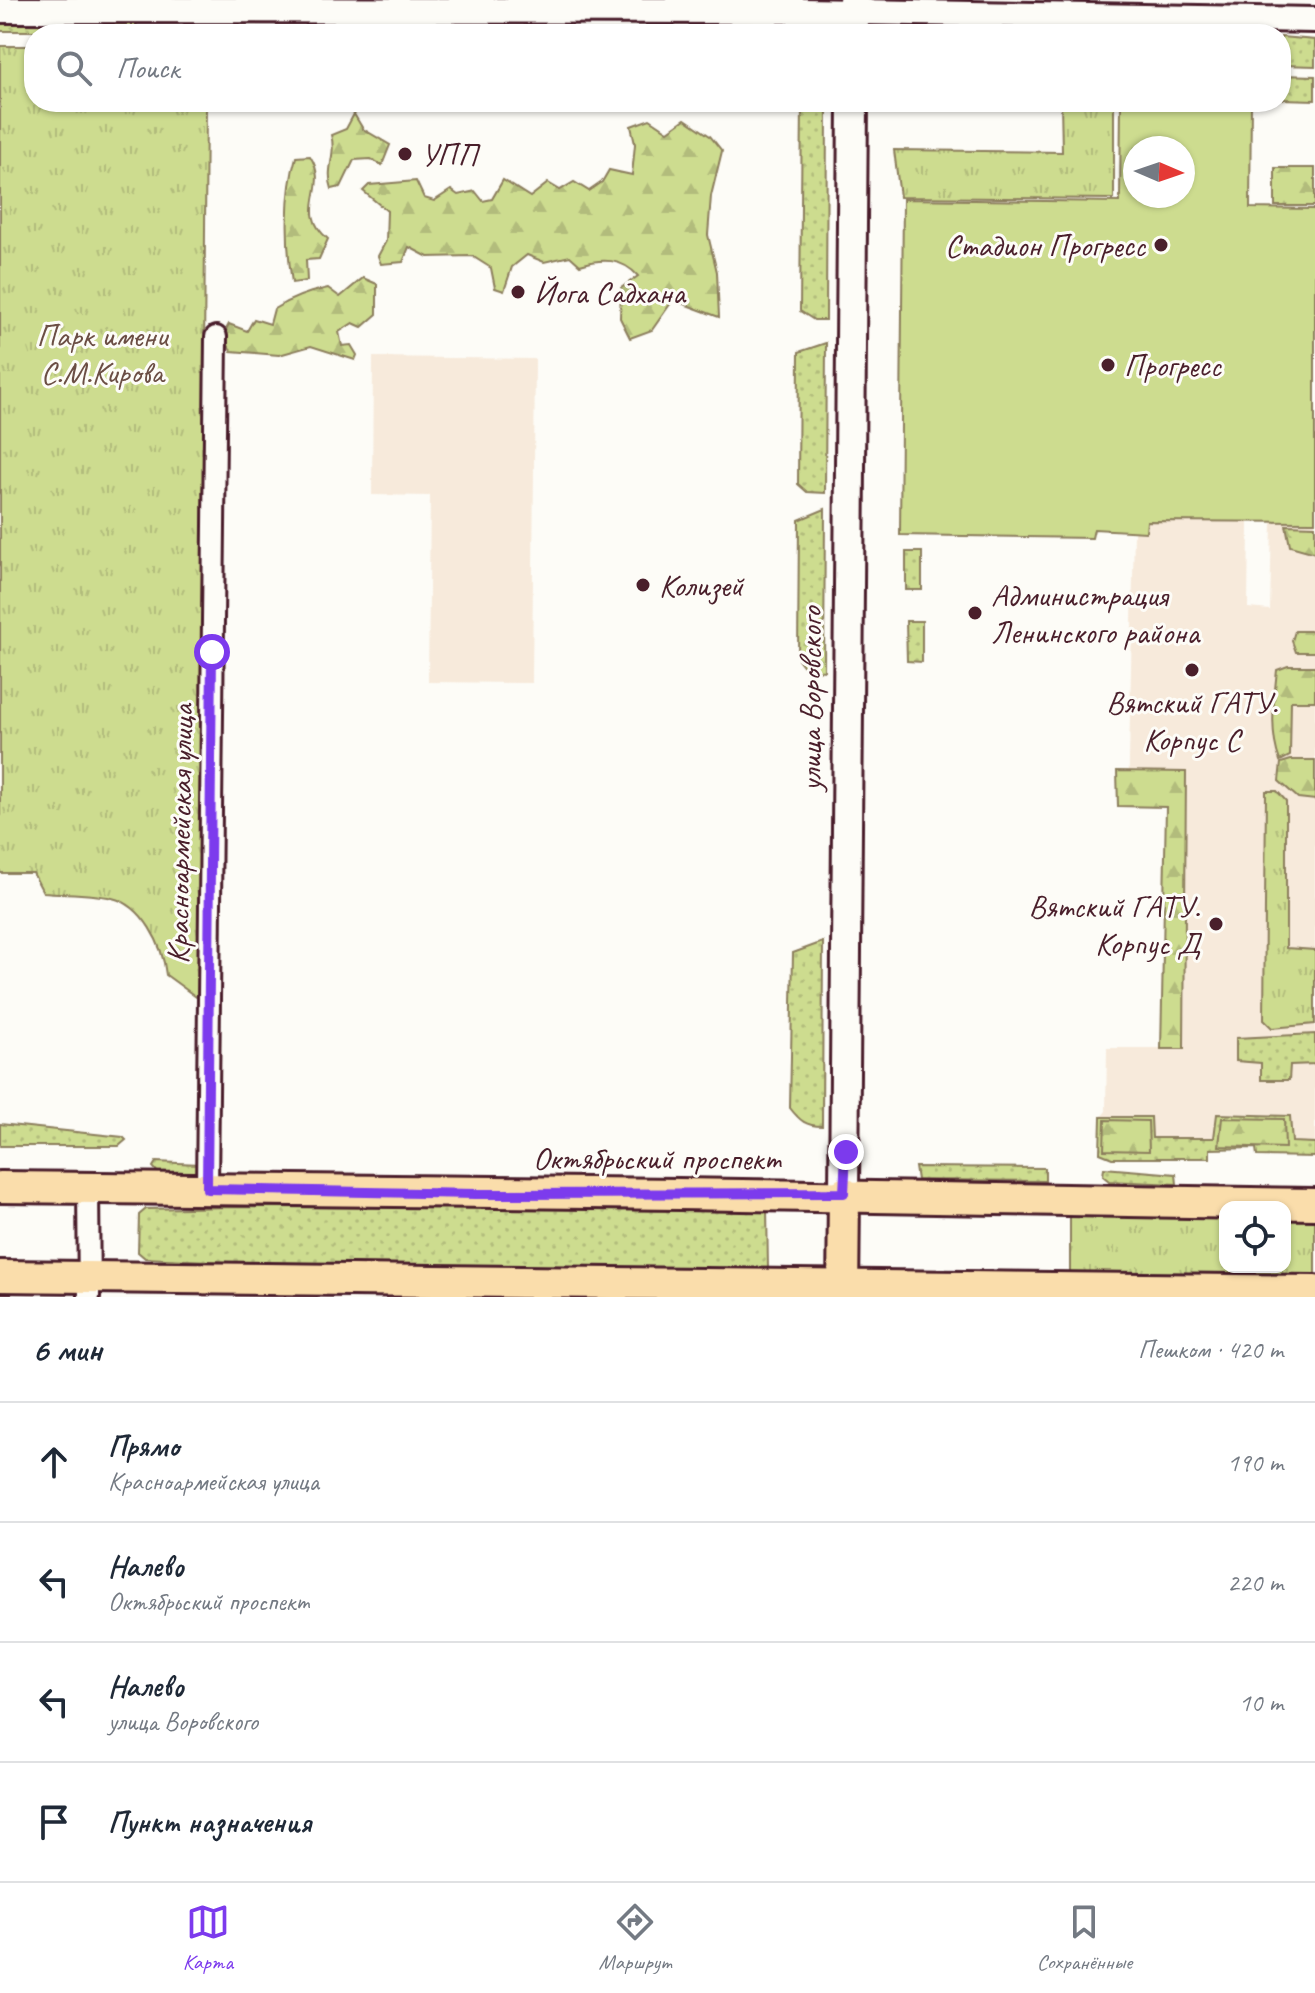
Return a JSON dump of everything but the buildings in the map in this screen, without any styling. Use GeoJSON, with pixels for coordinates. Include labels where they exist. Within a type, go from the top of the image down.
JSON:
{"type":"FeatureCollection","features":[{"type":"Feature","properties":{"kind":"main road","name":"улица Воровского"},"geometry":{"type":"LineString","coordinates":[[843,1291],[853,112]]}},
{"type":"Feature","properties":{"kind":"main road","name":"Октябрьский проспект"},"geometry":{"type":"LineString","coordinates":[[0,1187],[476,1194],[844,1193],[1315,1204]]}},
{"type":"Feature","properties":{"kind":"main road"},"geometry":{"type":"LineString","coordinates":[[0,1276],[88,1287],[1315,1291]]}},
{"type":"Feature","properties":{"kind":"street"},"geometry":{"type":"LineString","coordinates":[[0,10],[1315,20]]}},
{"type":"Feature","properties":{"kind":"street","name":"Красноармейская улица"},"geometry":{"type":"LineString","coordinates":[[207,1189],[216,337]]}},
{"type":"Feature","properties":{"kind":"street"},"geometry":{"type":"LineString","coordinates":[[88,1188],[88,1287]]}},
{"type":"Feature","properties":{"kind":"shaded area"},"geometry":{"type":"Polygon","coordinates":[[[373,357],[535,359],[532,683],[428,682],[430,496],[372,495],[373,357]]]}},
{"type":"Feature","properties":{"kind":"shaded area"},"geometry":{"type":"Polygon","coordinates":[[[1147,521],[1249,522],[1248,608],[1270,610],[1272,522],[1315,523],[1315,1157],[1257,1156],[1256,1148],[1210,1149],[1210,1158],[1112,1158],[1100,1153],[1101,1117],[1106,1111],[1107,1048],[1161,1048],[1166,807],[1128,806],[1134,532],[1146,532],[1147,521]]]}},
{"type":"Feature","properties":{"kind":"green space"},"geometry":{"type":"Polygon","coordinates":[[[133,18],[136,24],[24,24],[24,31],[0,31],[0,19],[133,18]]]}},
{"type":"Feature","properties":{"kind":"green space"},"geometry":{"type":"Polygon","coordinates":[[[1291,38],[1315,40],[1315,66],[1291,65],[1291,38]]]}},
{"type":"Feature","properties":{"kind":"green space","name":"Парк имени С.М.Кирова"},"geometry":{"type":"Polygon","coordinates":[[[0,46],[24,46],[24,112],[206,112],[199,999],[166,975],[161,951],[150,928],[123,902],[95,895],[43,892],[33,873],[0,873],[0,46]]]}},
{"type":"Feature","properties":{"kind":"green space"},"geometry":{"type":"Polygon","coordinates":[[[1291,75],[1315,76],[1315,100],[1291,99],[1291,75]]]}},
{"type":"Feature","properties":{"kind":"green space"},"geometry":{"type":"Polygon","coordinates":[[[802,112],[827,112],[826,320],[814,320],[800,311],[802,112]]]}},
{"type":"Feature","properties":{"kind":"green space"},"geometry":{"type":"Polygon","coordinates":[[[1061,112],[1114,112],[1114,199],[900,197],[894,150],[1062,152],[1061,112]]]}},
{"type":"Feature","properties":{"kind":"green space","name":"Прогресс"},"geometry":{"type":"Polygon","coordinates":[[[1121,112],[1251,112],[1250,208],[1315,209],[1315,522],[1147,521],[1146,532],[1094,529],[1092,538],[900,535],[903,199],[1120,202],[1121,112]]]}},
{"type":"Feature","properties":{"kind":"green space"},"geometry":{"type":"Polygon","coordinates":[[[354,114],[363,129],[390,145],[382,165],[371,159],[354,160],[341,187],[332,189],[331,135],[346,129],[354,114]]]}},
{"type":"Feature","properties":{"kind":"green space"},"geometry":{"type":"Polygon","coordinates":[[[650,119],[668,131],[685,119],[710,136],[722,151],[711,196],[708,235],[717,272],[719,317],[673,300],[652,330],[630,338],[620,318],[621,288],[638,276],[625,266],[611,261],[580,265],[570,256],[544,262],[527,255],[512,267],[504,291],[495,288],[491,268],[472,256],[428,257],[409,247],[403,262],[381,264],[378,256],[386,241],[387,211],[363,191],[369,185],[416,181],[424,198],[434,201],[451,190],[458,195],[475,191],[483,201],[492,199],[503,180],[530,197],[548,183],[560,190],[574,182],[589,191],[602,182],[609,170],[632,175],[635,144],[631,126],[650,119]]]}},
{"type":"Feature","properties":{"kind":"green space"},"geometry":{"type":"Polygon","coordinates":[[[310,156],[317,178],[314,218],[328,239],[319,259],[306,260],[307,281],[292,283],[288,203],[292,171],[296,157],[310,156]]]}},
{"type":"Feature","properties":{"kind":"green space"},"geometry":{"type":"Polygon","coordinates":[[[1275,168],[1315,168],[1315,206],[1275,206],[1275,168]]]}},
{"type":"Feature","properties":{"kind":"green space"},"geometry":{"type":"Polygon","coordinates":[[[363,278],[377,284],[377,314],[362,327],[353,323],[339,332],[342,346],[351,345],[357,355],[355,360],[311,346],[279,355],[231,351],[223,335],[229,324],[247,331],[254,319],[270,324],[274,309],[307,294],[328,288],[340,297],[363,278]]]}},
{"type":"Feature","properties":{"kind":"green space"},"geometry":{"type":"Polygon","coordinates":[[[826,343],[825,493],[807,492],[798,484],[799,352],[826,343]]]}},
{"type":"Feature","properties":{"kind":"green space"},"geometry":{"type":"Polygon","coordinates":[[[825,509],[824,671],[806,669],[798,659],[799,520],[825,509]]]}},
{"type":"Feature","properties":{"kind":"green space"},"geometry":{"type":"Polygon","coordinates":[[[1286,525],[1315,526],[1315,553],[1290,546],[1286,525]]]}},
{"type":"Feature","properties":{"kind":"green space"},"geometry":{"type":"Polygon","coordinates":[[[906,552],[922,552],[922,590],[906,590],[906,552]]]}},
{"type":"Feature","properties":{"kind":"green space"},"geometry":{"type":"Polygon","coordinates":[[[906,621],[922,621],[922,662],[907,661],[906,621]]]}},
{"type":"Feature","properties":{"kind":"green space"},"geometry":{"type":"Polygon","coordinates":[[[1295,631],[1315,631],[1315,652],[1296,652],[1292,641],[1295,631]]]}},
{"type":"Feature","properties":{"kind":"green space"},"geometry":{"type":"Polygon","coordinates":[[[1288,666],[1315,666],[1315,701],[1291,701],[1290,756],[1280,761],[1273,728],[1275,693],[1277,670],[1288,666]]]}},
{"type":"Feature","properties":{"kind":"green space"},"geometry":{"type":"Polygon","coordinates":[[[1315,760],[1315,800],[1298,798],[1279,781],[1281,763],[1315,760]]]}},
{"type":"Feature","properties":{"kind":"green space"},"geometry":{"type":"Polygon","coordinates":[[[1117,771],[1186,772],[1184,1049],[1161,1049],[1166,807],[1118,806],[1117,771]]]}},
{"type":"Feature","properties":{"kind":"green space"},"geometry":{"type":"Polygon","coordinates":[[[1266,791],[1277,791],[1286,801],[1286,948],[1315,950],[1315,1024],[1272,1028],[1264,1020],[1266,791]]]}},
{"type":"Feature","properties":{"kind":"green space"},"geometry":{"type":"Polygon","coordinates":[[[823,942],[822,1126],[804,1122],[790,1108],[793,953],[823,942]]]}},
{"type":"Feature","properties":{"kind":"green space"},"geometry":{"type":"Polygon","coordinates":[[[1315,1034],[1315,1064],[1290,1065],[1289,1080],[1261,1080],[1261,1063],[1236,1061],[1236,1038],[1315,1034]]]}},
{"type":"Feature","properties":{"kind":"green space"},"geometry":{"type":"Polygon","coordinates":[[[1217,1114],[1290,1116],[1292,1142],[1315,1143],[1315,1157],[1257,1156],[1256,1148],[1210,1149],[1210,1158],[1112,1158],[1100,1153],[1101,1117],[1151,1117],[1152,1138],[1214,1138],[1217,1114]]]}},
{"type":"Feature","properties":{"kind":"green space"},"geometry":{"type":"Polygon","coordinates":[[[1222,1118],[1284,1119],[1285,1148],[1219,1146],[1222,1118]]]}},
{"type":"Feature","properties":{"kind":"green space"},"geometry":{"type":"Polygon","coordinates":[[[1105,1120],[1148,1121],[1149,1151],[1104,1150],[1105,1120]]]}},
{"type":"Feature","properties":{"kind":"green space"},"geometry":{"type":"Polygon","coordinates":[[[0,1124],[123,1137],[126,1140],[119,1146],[0,1146],[0,1124]]]}},
{"type":"Feature","properties":{"kind":"green space"},"geometry":{"type":"Polygon","coordinates":[[[156,1162],[199,1164],[196,1176],[160,1175],[153,1167],[156,1162]]]}},
{"type":"Feature","properties":{"kind":"green space"},"geometry":{"type":"Polygon","coordinates":[[[915,1167],[1045,1168],[1045,1181],[917,1180],[915,1167]]]}},
{"type":"Feature","properties":{"kind":"green space"},"geometry":{"type":"Polygon","coordinates":[[[1104,1168],[1176,1174],[1177,1184],[1109,1181],[1103,1176],[1104,1168]]]}},
{"type":"Feature","properties":{"kind":"green space"},"geometry":{"type":"Polygon","coordinates":[[[146,1209],[767,1209],[768,1269],[229,1262],[145,1258],[138,1252],[139,1215],[146,1209]]]}},
{"type":"Feature","properties":{"kind":"green space"},"geometry":{"type":"Polygon","coordinates":[[[1070,1214],[1219,1216],[1219,1273],[1291,1273],[1291,1216],[1315,1217],[1315,1275],[1070,1272],[1070,1214]]]}},
{"type":"Feature","properties":{"kind":"place","name":"УПП"},"geometry":{"type":"Point","coordinates":[405,154]}},
{"type":"Feature","properties":{"kind":"place","name":"Стадион Прогресс"},"geometry":{"type":"Point","coordinates":[1161,245]}},
{"type":"Feature","properties":{"kind":"place","name":"Йога Садхана"},"geometry":{"type":"Point","coordinates":[518,292]}},
{"type":"Feature","properties":{"kind":"place","name":"Прогресс"},"geometry":{"type":"Point","coordinates":[1108,365]}},
{"type":"Feature","properties":{"kind":"place","name":"Колизей"},"geometry":{"type":"Point","coordinates":[643,585]}},
{"type":"Feature","properties":{"kind":"place","name":"Администрация Ленинского района"},"geometry":{"type":"Point","coordinates":[975,613]}},
{"type":"Feature","properties":{"kind":"place","name":"Вятский ГАТУ. Корпус С"},"geometry":{"type":"Point","coordinates":[1192,670]}},
{"type":"Feature","properties":{"kind":"place","name":"Вятский ГАТУ. Корпус Д"},"geometry":{"type":"Point","coordinates":[1216,924]}},
{"type":"Feature","properties":{"kind":"route"},"geometry":{"type":"LineString","coordinates":[[212,652],[207,1189],[476,1194],[844,1193],[846,1152]]}}]}
